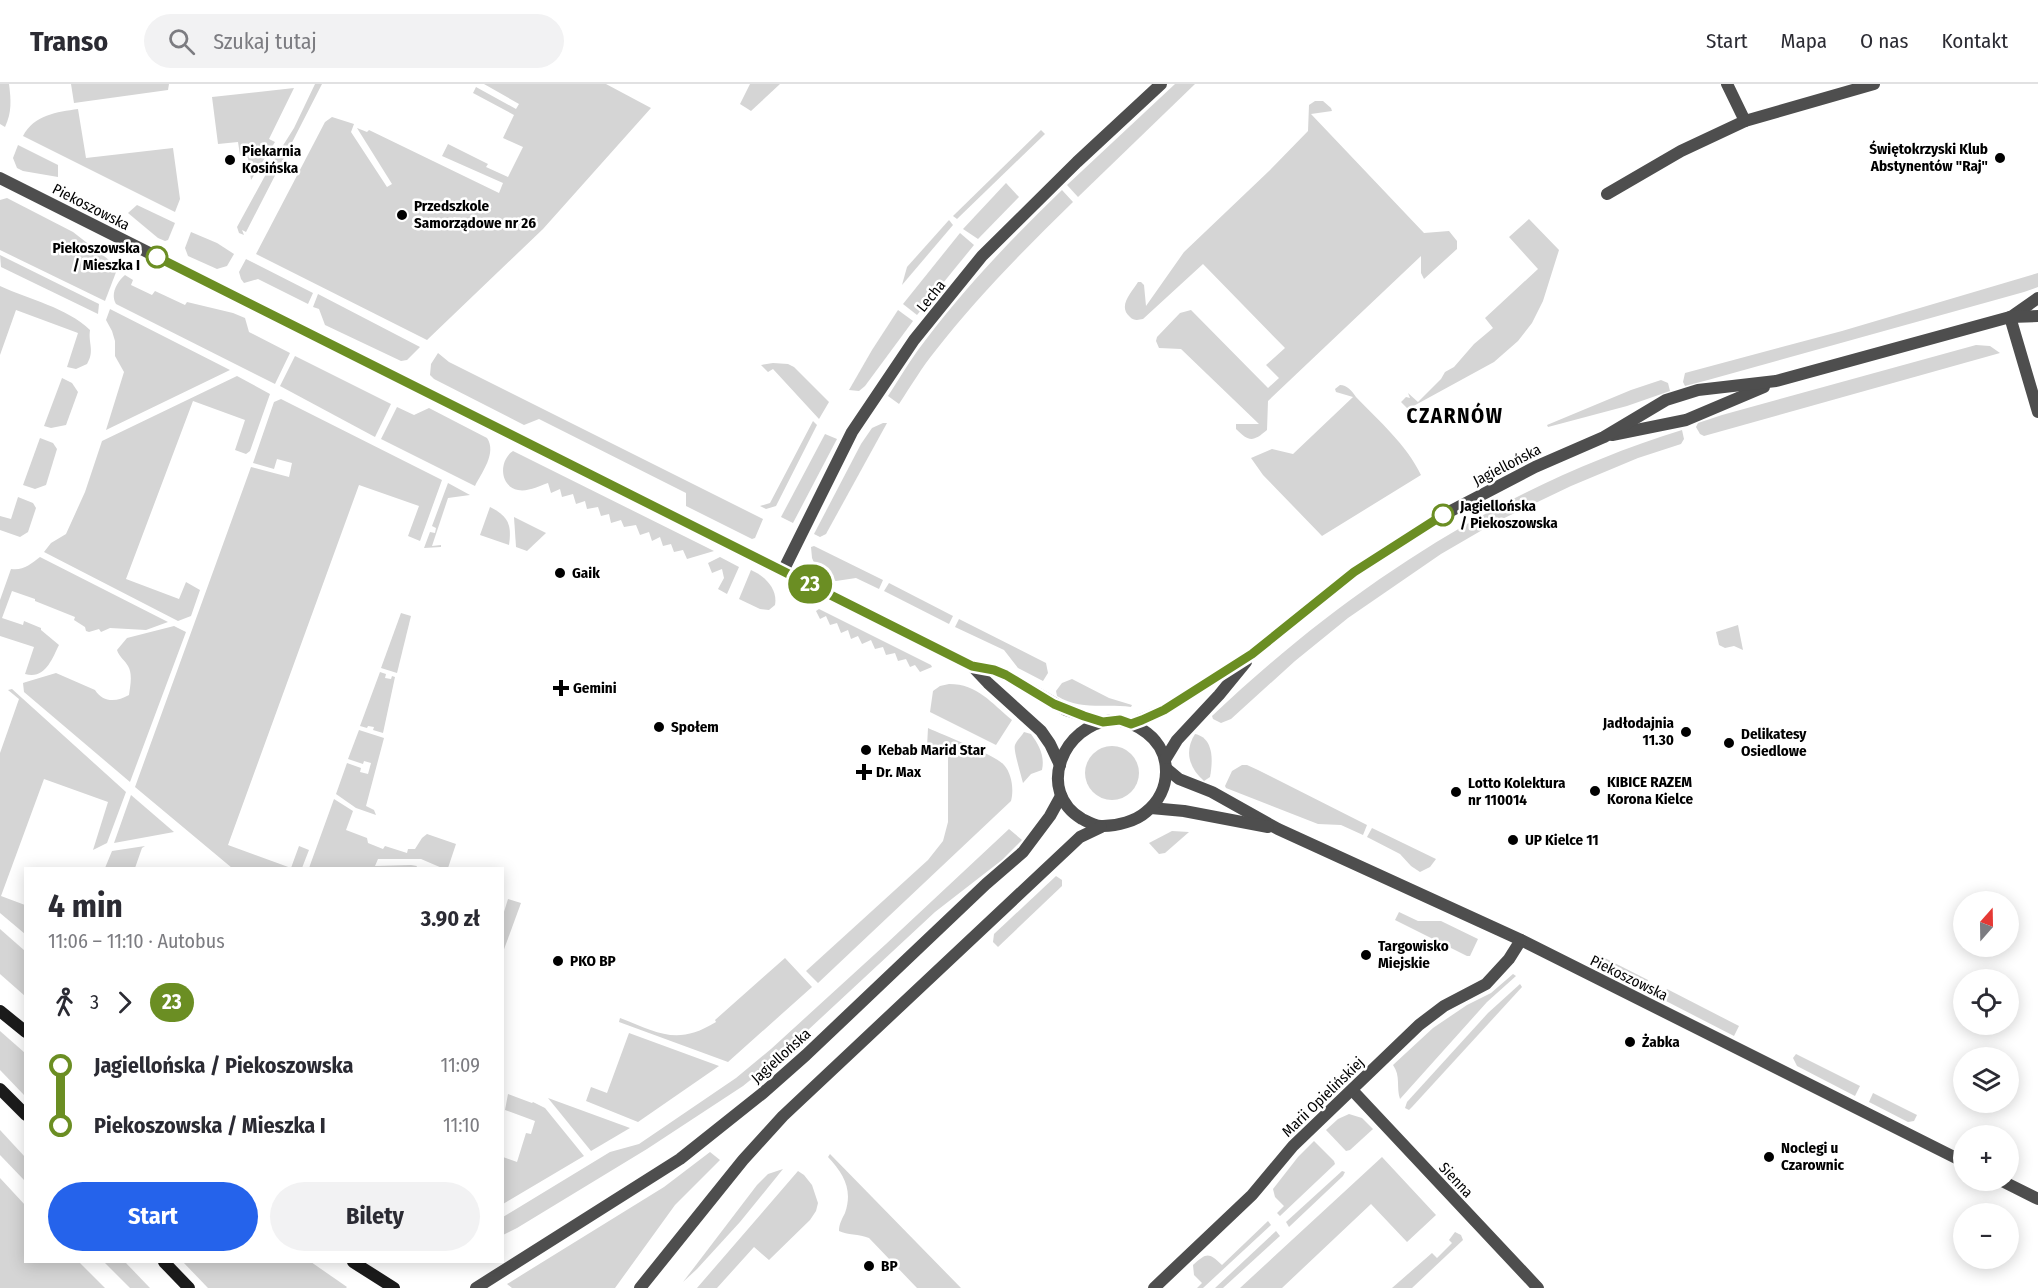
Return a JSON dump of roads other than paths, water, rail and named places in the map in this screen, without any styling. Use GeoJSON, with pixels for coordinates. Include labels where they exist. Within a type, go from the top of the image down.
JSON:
{"type":"FeatureCollection","features":[{"type":"Feature","properties":{"kind":"main road"},"geometry":{"type":"LineString","coordinates":[[0,1011],[24,1030]]}},
{"type":"Feature","properties":{"kind":"main road"},"geometry":{"type":"LineString","coordinates":[[0,1089],[24,1113]]}},
{"type":"Feature","properties":{"kind":"main road"},"geometry":{"type":"LineString","coordinates":[[165,1263],[189,1288]]}},
{"type":"Feature","properties":{"kind":"main road"},"geometry":{"type":"LineString","coordinates":[[355,1263],[394,1288]]}},
{"type":"Feature","properties":{"kind":"street","name":"Lecha"},"geometry":{"type":"LineString","coordinates":[[783,571],[852,432],[914,340],[982,256],[1077,162],[1161,84]]}},
{"type":"Feature","properties":{"kind":"street"},"geometry":{"type":"LineString","coordinates":[[1727,84],[1745,121]]}},
{"type":"Feature","properties":{"kind":"street"},"geometry":{"type":"LineString","coordinates":[[1607,194],[1681,151],[1745,121],[1874,84]]}},
{"type":"Feature","properties":{"kind":"street","name":"Piekoszowska"},"geometry":{"type":"LineString","coordinates":[[0,178],[972,666],[1006,675],[1066,710],[1103,722]]}},
{"type":"Feature","properties":{"kind":"street","name":"Jagiellońska"},"geometry":{"type":"LineString","coordinates":[[2010,317],[2038,298]]}},
{"type":"Feature","properties":{"kind":"street","name":"Jagiellońska"},"geometry":{"type":"LineString","coordinates":[[1604,437],[1686,420],[1776,381],[2010,317],[2038,316]]}},
{"type":"Feature","properties":{"kind":"street"},"geometry":{"type":"LineString","coordinates":[[2010,317],[2038,412]]}},
{"type":"Feature","properties":{"kind":"street","name":"Jagiellońska"},"geometry":{"type":"LineString","coordinates":[[1131,724],[1164,710],[1252,654],[1354,572],[1443,515],[1535,467],[1604,437],[1662,402],[1698,390],[1776,381]]}},
{"type":"Feature","properties":{"kind":"street","name":"Jagiellońska"},"geometry":{"type":"LineString","coordinates":[[1166,763],[1177,740],[1219,695],[1252,654]]}},
{"type":"Feature","properties":{"kind":"street","name":"Piekoszowska"},"geometry":{"type":"LineString","coordinates":[[972,666],[1041,731],[1060,765]]}},
{"type":"Feature","properties":{"kind":"street"},"geometry":{"type":"LineString","coordinates":[[640,1288],[743,1160],[783,1116],[1080,837],[1101,827],[1140,817],[1151,808],[1161,790],[1166,763],[1162,750],[1154,739],[1131,724],[1120,720],[1103,722],[1086,728],[1074,737],[1065,749],[1060,765],[1061,796],[1077,816],[1101,827]]}},
{"type":"Feature","properties":{"kind":"street","name":"Piekoszowska"},"geometry":{"type":"LineString","coordinates":[[1166,763],[1179,778],[1212,792],[1278,829],[1521,940],[1953,1156]]}},
{"type":"Feature","properties":{"kind":"street","name":"Jagiellońska"},"geometry":{"type":"LineString","coordinates":[[476,1288],[680,1159],[763,1093],[986,884],[1017,858],[1037,835],[1061,796]]}},
{"type":"Feature","properties":{"kind":"street","name":"Piekoszowska"},"geometry":{"type":"LineString","coordinates":[[1151,808],[1184,811],[1278,829]]}},
{"type":"Feature","properties":{"kind":"street","name":"Marii Opielińskiej"},"geometry":{"type":"LineString","coordinates":[[1154,1288],[1252,1195],[1293,1146],[1381,1061],[1435,1012],[1486,984],[1509,959],[1521,940]]}},
{"type":"Feature","properties":{"kind":"street","name":"Sienna"},"geometry":{"type":"LineString","coordinates":[[1353,1090],[1538,1288]]}},
{"type":"Feature","properties":{"kind":"street"},"geometry":{"type":"LineString","coordinates":[[2019,1190],[2038,1199]]}},
{"type":"Feature","properties":{"kind":"place","name":"Świętokrzyski Klub Abstynentów \"Raj\""},"geometry":{"type":"Point","coordinates":[2000,158]}},
{"type":"Feature","properties":{"kind":"place","name":"Piekarnia Kosińska"},"geometry":{"type":"Point","coordinates":[230,160]}},
{"type":"Feature","properties":{"kind":"place","name":"Przedszkole Samorządowe nr 26"},"geometry":{"type":"Point","coordinates":[402,215]}},
{"type":"Feature","properties":{"kind":"place","name":"Piekoszowska / Mieszka I"},"geometry":{"type":"Point","coordinates":[157,257]}},
{"type":"Feature","properties":{"kind":"place","name":"Jagiellońska / Piekoszowska"},"geometry":{"type":"Point","coordinates":[1443,515]}},
{"type":"Feature","properties":{"kind":"place","name":"Gaik"},"geometry":{"type":"Point","coordinates":[560,573]}},
{"type":"Feature","properties":{"kind":"place","name":"Gemini"},"geometry":{"type":"Point","coordinates":[561,688]}},
{"type":"Feature","properties":{"kind":"place","name":"Społem"},"geometry":{"type":"Point","coordinates":[659,727]}},
{"type":"Feature","properties":{"kind":"place","name":"Jadłodajnia 11.30"},"geometry":{"type":"Point","coordinates":[1686,732]}},
{"type":"Feature","properties":{"kind":"place","name":"Delikatesy Osiedlowe"},"geometry":{"type":"Point","coordinates":[1729,743]}},
{"type":"Feature","properties":{"kind":"place","name":"Kebab Marid Star"},"geometry":{"type":"Point","coordinates":[866,750]}},
{"type":"Feature","properties":{"kind":"place","name":"Dr. Max"},"geometry":{"type":"Point","coordinates":[864,772]}},
{"type":"Feature","properties":{"kind":"place","name":"KIBICE RAZEM Korona Kielce"},"geometry":{"type":"Point","coordinates":[1595,791]}},
{"type":"Feature","properties":{"kind":"place","name":"Lotto Kolektura nr 110014"},"geometry":{"type":"Point","coordinates":[1456,792]}},
{"type":"Feature","properties":{"kind":"place","name":"UP Kielce 11"},"geometry":{"type":"Point","coordinates":[1513,840]}},
{"type":"Feature","properties":{"kind":"place","name":"Targowisko Miejskie"},"geometry":{"type":"Point","coordinates":[1366,955]}},
{"type":"Feature","properties":{"kind":"place","name":"PKO BP"},"geometry":{"type":"Point","coordinates":[558,961]}},
{"type":"Feature","properties":{"kind":"place","name":"Żabka"},"geometry":{"type":"Point","coordinates":[1630,1042]}},
{"type":"Feature","properties":{"kind":"place","name":"Noclegi u Czarownic"},"geometry":{"type":"Point","coordinates":[1769,1157]}},
{"type":"Feature","properties":{"kind":"place","name":"BP"},"geometry":{"type":"Point","coordinates":[869,1266]}},
{"type":"Feature","properties":{"kind":"district","name":"CZARNÓW"},"geometry":{"type":"Point","coordinates":[1455,416]}}]}
